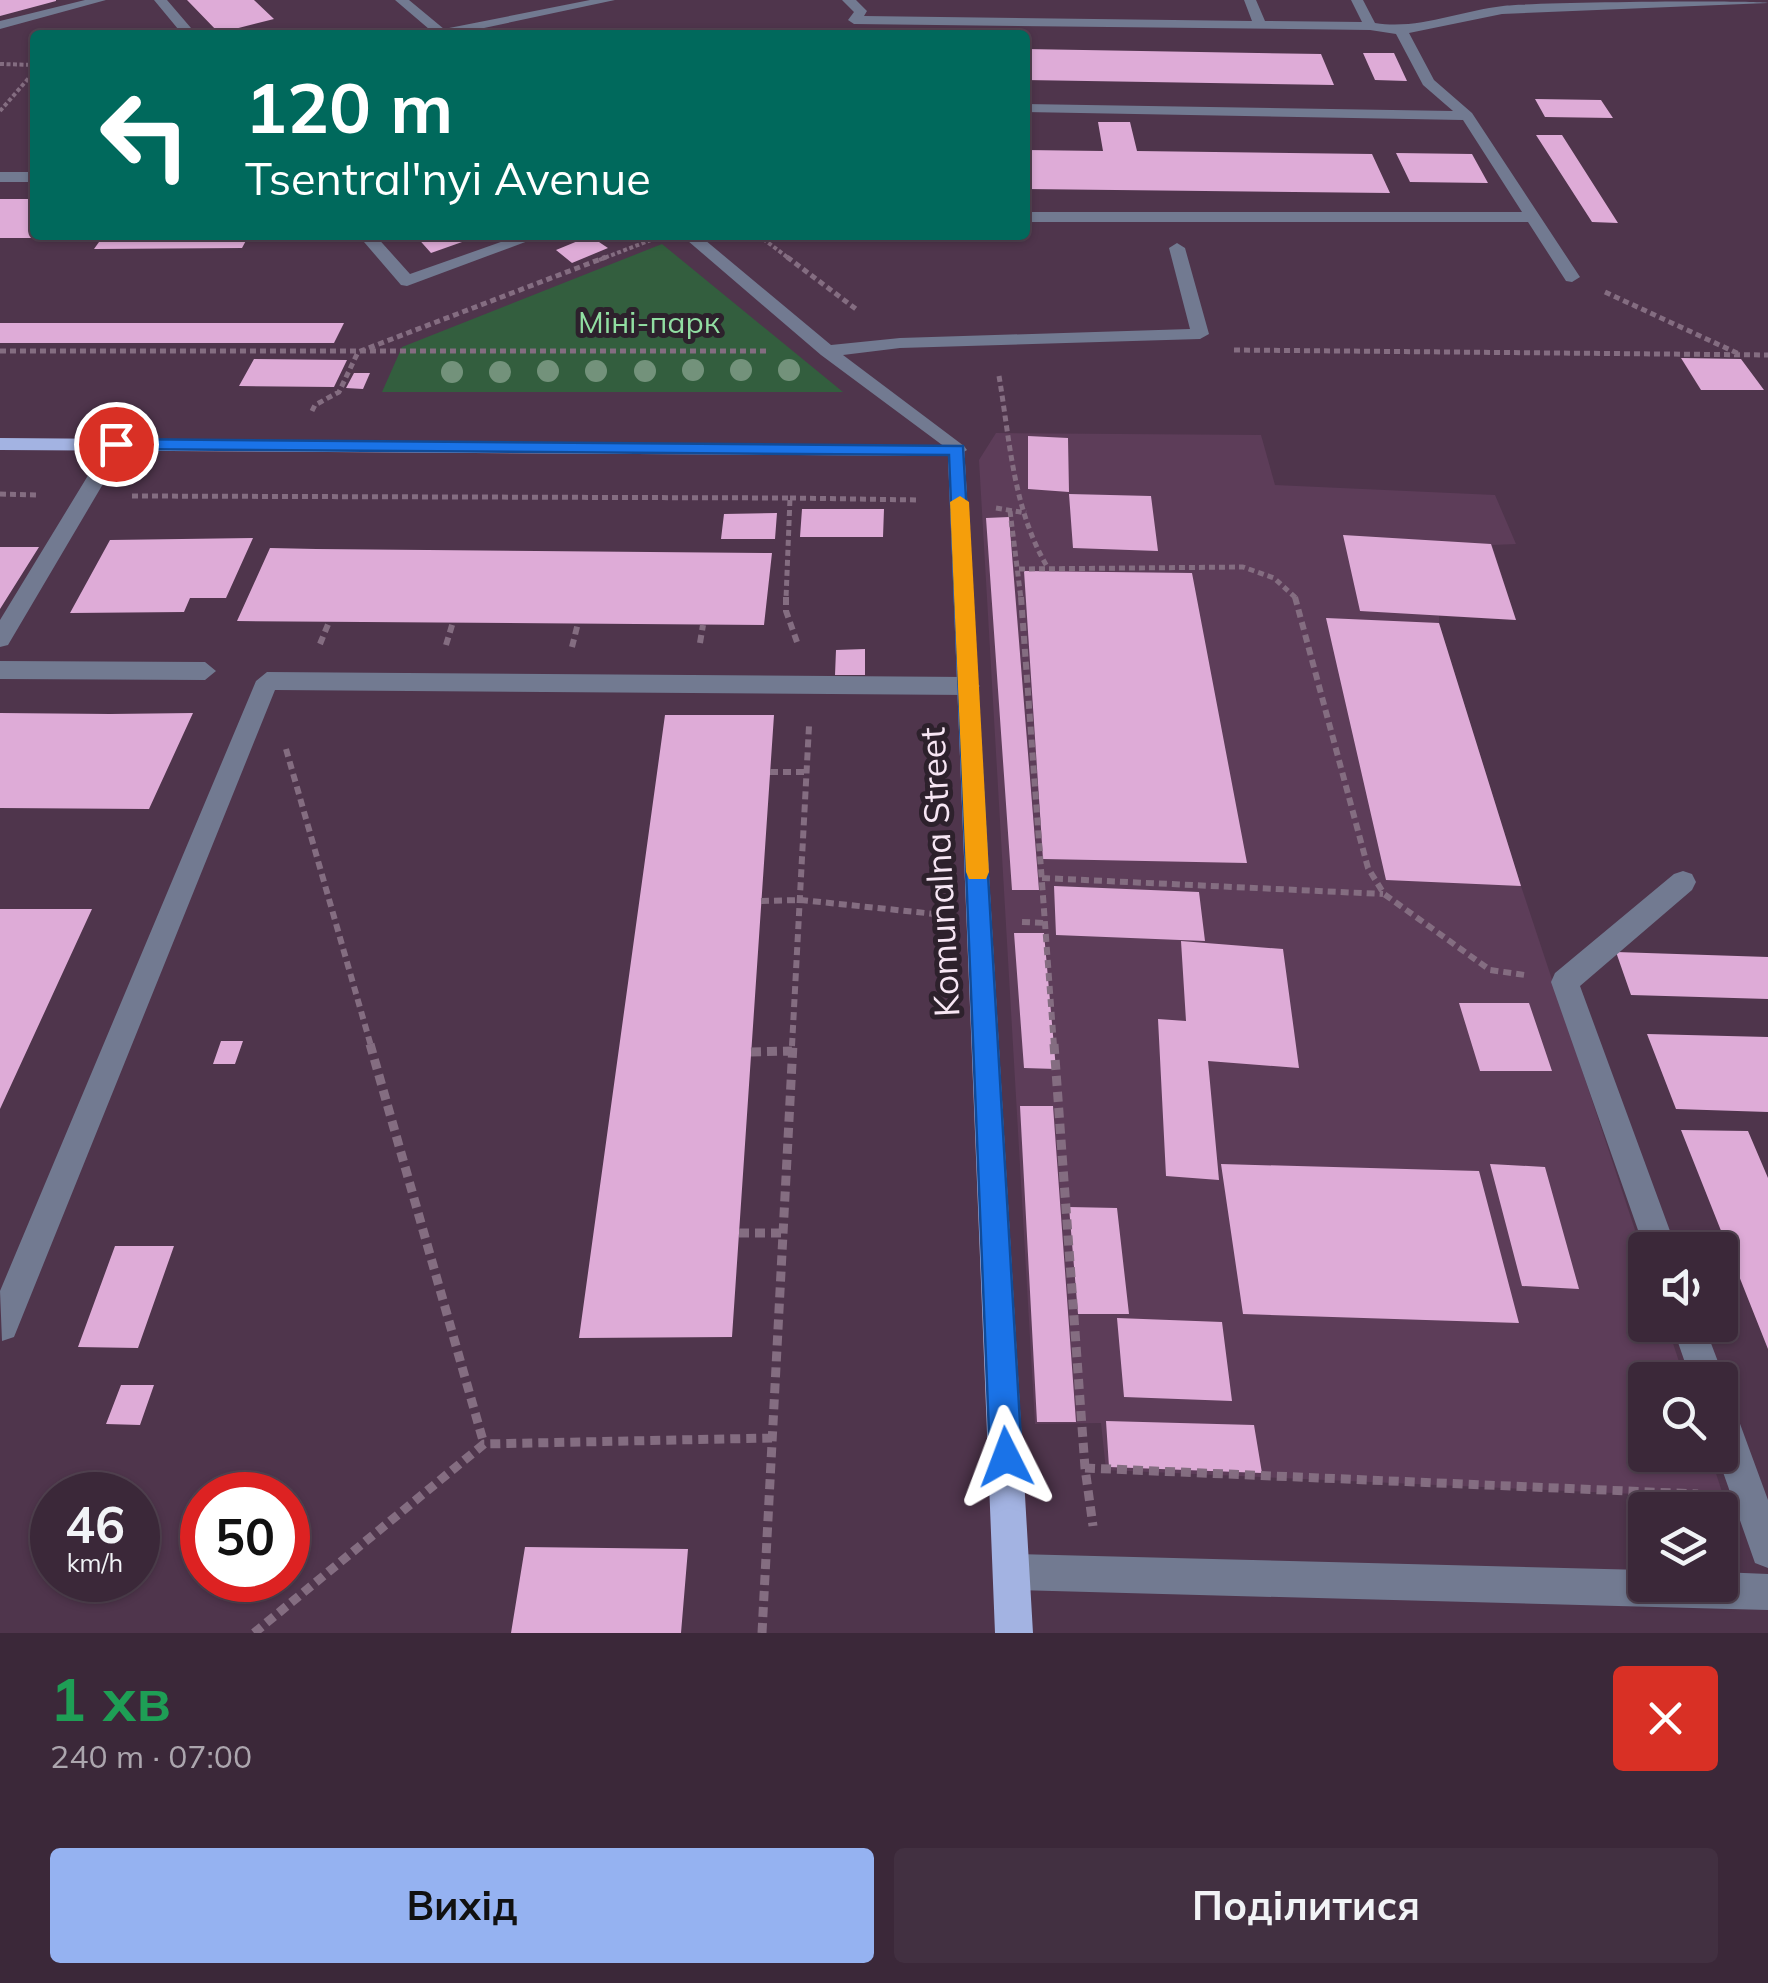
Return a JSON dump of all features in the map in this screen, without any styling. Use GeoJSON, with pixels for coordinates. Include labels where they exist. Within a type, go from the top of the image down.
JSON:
{"type":"FeatureCollection","features":[{"type":"Feature","properties":{"kind":"main road"},"geometry":{"type":"LineString","coordinates":[[0,444],[957,450]]}},
{"type":"Feature","properties":{"kind":"main road","name":"Komunalna Street"},"geometry":{"type":"LineString","coordinates":[[957,450],[1014,1633]]}},
{"type":"Feature","properties":{"kind":"street"},"geometry":{"type":"LineString","coordinates":[[0,25],[100,0]]}},
{"type":"Feature","properties":{"kind":"street"},"geometry":{"type":"LineString","coordinates":[[160,0],[186,30]]}},
{"type":"Feature","properties":{"kind":"street"},"geometry":{"type":"LineString","coordinates":[[400,0],[438,30]]}},
{"type":"Feature","properties":{"kind":"street"},"geometry":{"type":"LineString","coordinates":[[463,30],[609,0]]}},
{"type":"Feature","properties":{"kind":"street"},"geometry":{"type":"LineString","coordinates":[[848,0],[861,11],[854,27],[1062,17],[1370,26],[1401,32],[1502,10],[1764,0]]}},
{"type":"Feature","properties":{"kind":"street"},"geometry":{"type":"LineString","coordinates":[[1250,0],[1260,24]]}},
{"type":"Feature","properties":{"kind":"street"},"geometry":{"type":"LineString","coordinates":[[1357,0],[1370,26]]}},
{"type":"Feature","properties":{"kind":"street"},"geometry":{"type":"LineString","coordinates":[[1401,32],[1428,82],[1467,116],[1572,277]]}},
{"type":"Feature","properties":{"kind":"street"},"geometry":{"type":"LineString","coordinates":[[1030,108],[1467,116]]}},
{"type":"Feature","properties":{"kind":"street"},"geometry":{"type":"LineString","coordinates":[[0,177],[30,177]]}},
{"type":"Feature","properties":{"kind":"street"},"geometry":{"type":"LineString","coordinates":[[1030,217],[1532,217]]}},
{"type":"Feature","properties":{"kind":"street"},"geometry":{"type":"LineString","coordinates":[[370,240],[407,282],[522,240]]}},
{"type":"Feature","properties":{"kind":"street"},"geometry":{"type":"LineString","coordinates":[[695,240],[827,352],[957,450]]}},
{"type":"Feature","properties":{"kind":"street"},"geometry":{"type":"LineString","coordinates":[[827,352],[900,343],[1200,334],[1177,248]]}},
{"type":"Feature","properties":{"kind":"street"},"geometry":{"type":"LineString","coordinates":[[0,639],[116,444]]}},
{"type":"Feature","properties":{"kind":"street"},"geometry":{"type":"LineString","coordinates":[[0,670],[205,671]]}},
{"type":"Feature","properties":{"kind":"street"},"geometry":{"type":"LineString","coordinates":[[2,1326],[267,681],[968,686]]}},
{"type":"Feature","properties":{"kind":"street"},"geometry":{"type":"LineString","coordinates":[[1655,1232],[1565,982],[1683,882]]}},
{"type":"Feature","properties":{"kind":"street"},"geometry":{"type":"LineString","coordinates":[[1738,1465],[1768,1550]]}},
{"type":"Feature","properties":{"kind":"street"},"geometry":{"type":"LineString","coordinates":[[1012,1572],[1768,1592]]}},
{"type":"Feature","properties":{"kind":"path"},"geometry":{"type":"LineString","coordinates":[[0,64],[30,67]]}},
{"type":"Feature","properties":{"kind":"path"},"geometry":{"type":"LineString","coordinates":[[0,111],[30,74]]}},
{"type":"Feature","properties":{"kind":"path"},"geometry":{"type":"LineString","coordinates":[[270,498],[314,405],[339,392],[358,352],[651,240]]}},
{"type":"Feature","properties":{"kind":"path"},"geometry":{"type":"LineString","coordinates":[[765,240],[900,343]]}},
{"type":"Feature","properties":{"kind":"path"},"geometry":{"type":"LineString","coordinates":[[1572,277],[1742,355]]}},
{"type":"Feature","properties":{"kind":"path"},"geometry":{"type":"LineString","coordinates":[[1215,350],[1768,355]]}},
{"type":"Feature","properties":{"kind":"path"},"geometry":{"type":"LineString","coordinates":[[0,352],[827,352]]}},
{"type":"Feature","properties":{"kind":"path"},"geometry":{"type":"LineString","coordinates":[[996,360],[1014,470],[1033,545],[1048,568]]}},
{"type":"Feature","properties":{"kind":"path"},"geometry":{"type":"LineString","coordinates":[[0,494],[960,501],[1026,513]]}},
{"type":"Feature","properties":{"kind":"path"},"geometry":{"type":"LineString","coordinates":[[762,1633],[812,685],[786,611],[790,498]]}},
{"type":"Feature","properties":{"kind":"path"},"geometry":{"type":"LineString","coordinates":[[1010,511],[1019,568],[1085,1468],[1749,1496]]}},
{"type":"Feature","properties":{"kind":"path"},"geometry":{"type":"LineString","coordinates":[[1019,568],[1243,567],[1267,572],[1286,584],[1298,601],[1368,868],[1384,894],[1490,970],[1565,982]]}},
{"type":"Feature","properties":{"kind":"path"},"geometry":{"type":"LineString","coordinates":[[267,681],[484,1444]]}},
{"type":"Feature","properties":{"kind":"path"},"geometry":{"type":"LineString","coordinates":[[770,772],[807,772]]}},
{"type":"Feature","properties":{"kind":"path"},"geometry":{"type":"LineString","coordinates":[[1042,878],[1384,894]]}},
{"type":"Feature","properties":{"kind":"path"},"geometry":{"type":"LineString","coordinates":[[760,901],[800,900],[1046,924]]}},
{"type":"Feature","properties":{"kind":"path"},"geometry":{"type":"LineString","coordinates":[[751,1052],[792,1052]]}},
{"type":"Feature","properties":{"kind":"path"},"geometry":{"type":"LineString","coordinates":[[739,1233],[783,1232]]}},
{"type":"Feature","properties":{"kind":"path"},"geometry":{"type":"LineString","coordinates":[[254,1633],[484,1444],[772,1438]]}},
{"type":"Feature","properties":{"kind":"shaded area"},"geometry":{"type":"Polygon","coordinates":[[[996,433],[1261,435],[1275,485],[1495,495],[1516,544],[1492,545],[1516,620],[1439,616],[1439,623],[1636,1232],[1628,1232],[1628,1342],[1673,1342],[1679,1362],[1628,1362],[1628,1472],[1716,1472],[1722,1492],[1628,1494],[1106,1470],[1101,1423],[1035,1424],[979,460],[996,433]]]}},
{"type":"Feature","properties":{"kind":"green space","name":"Міні-парк"},"geometry":{"type":"Polygon","coordinates":[[[662,244],[843,392],[382,392],[402,347],[662,244]]]}},
{"type":"Feature","properties":{"kind":"building"},"geometry":{"type":"Polygon","coordinates":[[[0,0],[56,0],[56,1],[0,16],[0,0]]]}},
{"type":"Feature","properties":{"kind":"building"},"geometry":{"type":"Polygon","coordinates":[[[187,0],[254,0],[274,19],[231,30],[216,30],[187,0]]]}},
{"type":"Feature","properties":{"kind":"building"},"geometry":{"type":"Polygon","coordinates":[[[1030,49],[1321,54],[1334,85],[1030,80],[1030,49]]]}},
{"type":"Feature","properties":{"kind":"building"},"geometry":{"type":"Polygon","coordinates":[[[1363,53],[1394,53],[1407,81],[1375,80],[1363,53]]]}},
{"type":"Feature","properties":{"kind":"building"},"geometry":{"type":"Polygon","coordinates":[[[1535,99],[1601,100],[1613,118],[1545,117],[1535,99]]]}},
{"type":"Feature","properties":{"kind":"building"},"geometry":{"type":"Polygon","coordinates":[[[1098,122],[1130,122],[1137,151],[1372,154],[1390,193],[1030,189],[1030,150],[1103,151],[1098,122]]]}},
{"type":"Feature","properties":{"kind":"building"},"geometry":{"type":"Polygon","coordinates":[[[1536,135],[1562,135],[1618,223],[1592,222],[1536,135]]]}},
{"type":"Feature","properties":{"kind":"building"},"geometry":{"type":"Polygon","coordinates":[[[1396,153],[1472,154],[1488,183],[1410,182],[1396,153]]]}},
{"type":"Feature","properties":{"kind":"building"},"geometry":{"type":"Polygon","coordinates":[[[0,199],[30,199],[30,238],[0,238],[0,199]]]}},
{"type":"Feature","properties":{"kind":"building"},"geometry":{"type":"Polygon","coordinates":[[[100,240],[246,240],[242,248],[94,249],[100,240]]]}},
{"type":"Feature","properties":{"kind":"building"},"geometry":{"type":"Polygon","coordinates":[[[419,240],[468,240],[431,253],[419,240]]]}},
{"type":"Feature","properties":{"kind":"building"},"geometry":{"type":"Polygon","coordinates":[[[580,240],[596,240],[608,248],[572,263],[556,250],[580,240]]]}},
{"type":"Feature","properties":{"kind":"building"},"geometry":{"type":"Polygon","coordinates":[[[0,323],[344,323],[334,343],[0,343],[0,323]]]}},
{"type":"Feature","properties":{"kind":"building"},"geometry":{"type":"Polygon","coordinates":[[[1681,358],[1741,359],[1764,390],[1701,390],[1681,358]]]}},
{"type":"Feature","properties":{"kind":"building"},"geometry":{"type":"Polygon","coordinates":[[[254,359],[347,360],[334,387],[239,386],[254,359]]]}},
{"type":"Feature","properties":{"kind":"building"},"geometry":{"type":"Polygon","coordinates":[[[354,373],[370,373],[363,389],[346,388],[354,373]]]}},
{"type":"Feature","properties":{"kind":"building"},"geometry":{"type":"Polygon","coordinates":[[[1028,436],[1068,438],[1069,492],[1028,489],[1028,436]]]}},
{"type":"Feature","properties":{"kind":"building"},"geometry":{"type":"Polygon","coordinates":[[[1069,494],[1151,496],[1158,551],[1073,548],[1069,494]]]}},
{"type":"Feature","properties":{"kind":"building"},"geometry":{"type":"Polygon","coordinates":[[[802,509],[884,509],[883,537],[800,537],[802,509]]]}},
{"type":"Feature","properties":{"kind":"building"},"geometry":{"type":"Polygon","coordinates":[[[777,513],[775,539],[721,539],[724,514],[777,513]]]}},
{"type":"Feature","properties":{"kind":"building"},"geometry":{"type":"Polygon","coordinates":[[[1009,517],[1039,890],[1012,890],[986,518],[1009,517]]]}},
{"type":"Feature","properties":{"kind":"building"},"geometry":{"type":"Polygon","coordinates":[[[1343,535],[1491,544],[1516,620],[1360,611],[1343,535]]]}},
{"type":"Feature","properties":{"kind":"building"},"geometry":{"type":"Polygon","coordinates":[[[253,538],[226,598],[190,598],[184,612],[70,613],[110,540],[253,538]]]}},
{"type":"Feature","properties":{"kind":"building"},"geometry":{"type":"Polygon","coordinates":[[[0,547],[39,547],[0,609],[0,547]]]}},
{"type":"Feature","properties":{"kind":"building"},"geometry":{"type":"Polygon","coordinates":[[[270,548],[772,553],[764,625],[237,621],[270,548]]]}},
{"type":"Feature","properties":{"kind":"building"},"geometry":{"type":"Polygon","coordinates":[[[1024,571],[1192,573],[1247,863],[1043,859],[1024,571]]]}},
{"type":"Feature","properties":{"kind":"building"},"geometry":{"type":"Polygon","coordinates":[[[1326,618],[1439,623],[1521,886],[1386,880],[1326,618]]]}},
{"type":"Feature","properties":{"kind":"building"},"geometry":{"type":"Polygon","coordinates":[[[865,649],[865,675],[835,675],[836,650],[865,649]]]}},
{"type":"Feature","properties":{"kind":"building"},"geometry":{"type":"Polygon","coordinates":[[[0,713],[193,713],[149,809],[0,808],[0,713]]]}},
{"type":"Feature","properties":{"kind":"building"},"geometry":{"type":"Polygon","coordinates":[[[665,715],[774,715],[732,1337],[579,1338],[665,715]]]}},
{"type":"Feature","properties":{"kind":"building"},"geometry":{"type":"Polygon","coordinates":[[[1054,886],[1199,892],[1205,941],[1056,935],[1054,886]]]}},
{"type":"Feature","properties":{"kind":"building"},"geometry":{"type":"Polygon","coordinates":[[[0,909],[92,909],[0,1109],[0,909]]]}},
{"type":"Feature","properties":{"kind":"building"},"geometry":{"type":"Polygon","coordinates":[[[1014,933],[1044,933],[1056,1069],[1024,1068],[1014,933]]]}},
{"type":"Feature","properties":{"kind":"building"},"geometry":{"type":"Polygon","coordinates":[[[1181,941],[1283,949],[1299,1068],[1208,1061],[1219,1180],[1166,1176],[1158,1019],[1186,1021],[1181,941]]]}},
{"type":"Feature","properties":{"kind":"building"},"geometry":{"type":"Polygon","coordinates":[[[1616,952],[1768,957],[1768,999],[1631,995],[1616,952]]]}},
{"type":"Feature","properties":{"kind":"building"},"geometry":{"type":"Polygon","coordinates":[[[1459,1003],[1529,1003],[1552,1071],[1480,1071],[1459,1003]]]}},
{"type":"Feature","properties":{"kind":"building"},"geometry":{"type":"Polygon","coordinates":[[[1647,1034],[1768,1037],[1768,1112],[1676,1109],[1647,1034]]]}},
{"type":"Feature","properties":{"kind":"building"},"geometry":{"type":"Polygon","coordinates":[[[221,1041],[243,1041],[235,1064],[213,1064],[221,1041]]]}},
{"type":"Feature","properties":{"kind":"building"},"geometry":{"type":"Polygon","coordinates":[[[1020,1106],[1053,1106],[1076,1422],[1037,1422],[1020,1106]]]}},
{"type":"Feature","properties":{"kind":"building"},"geometry":{"type":"Polygon","coordinates":[[[1681,1130],[1748,1131],[1768,1178],[1768,1349],[1738,1273],[1738,1232],[1722,1232],[1681,1130]]]}},
{"type":"Feature","properties":{"kind":"building"},"geometry":{"type":"Polygon","coordinates":[[[1221,1164],[1479,1171],[1519,1323],[1243,1314],[1221,1164]]]}},
{"type":"Feature","properties":{"kind":"building"},"geometry":{"type":"Polygon","coordinates":[[[1490,1164],[1545,1167],[1579,1289],[1522,1286],[1490,1164]]]}},
{"type":"Feature","properties":{"kind":"building"},"geometry":{"type":"Polygon","coordinates":[[[1069,1207],[1117,1208],[1129,1314],[1078,1314],[1069,1207]]]}},
{"type":"Feature","properties":{"kind":"building"},"geometry":{"type":"Polygon","coordinates":[[[115,1246],[174,1246],[138,1348],[78,1347],[115,1246]]]}},
{"type":"Feature","properties":{"kind":"building"},"geometry":{"type":"Polygon","coordinates":[[[1117,1318],[1222,1322],[1232,1401],[1124,1397],[1117,1318]]]}},
{"type":"Feature","properties":{"kind":"building"},"geometry":{"type":"Polygon","coordinates":[[[121,1385],[154,1385],[140,1425],[106,1424],[121,1385]]]}},
{"type":"Feature","properties":{"kind":"building"},"geometry":{"type":"Polygon","coordinates":[[[1106,1421],[1254,1425],[1262,1473],[1109,1467],[1106,1421]]]}},
{"type":"Feature","properties":{"kind":"building"},"geometry":{"type":"Polygon","coordinates":[[[525,1547],[688,1549],[681,1633],[511,1633],[525,1547]]]}},
{"type":"Feature","properties":{"kind":"slow traffic"},"geometry":{"type":"LineString","coordinates":[[960,502],[977,872]]}},
{"type":"Feature","properties":{"kind":"route"},"geometry":{"type":"LineString","coordinates":[[116,444],[957,450],[1006,1457]]}}]}
